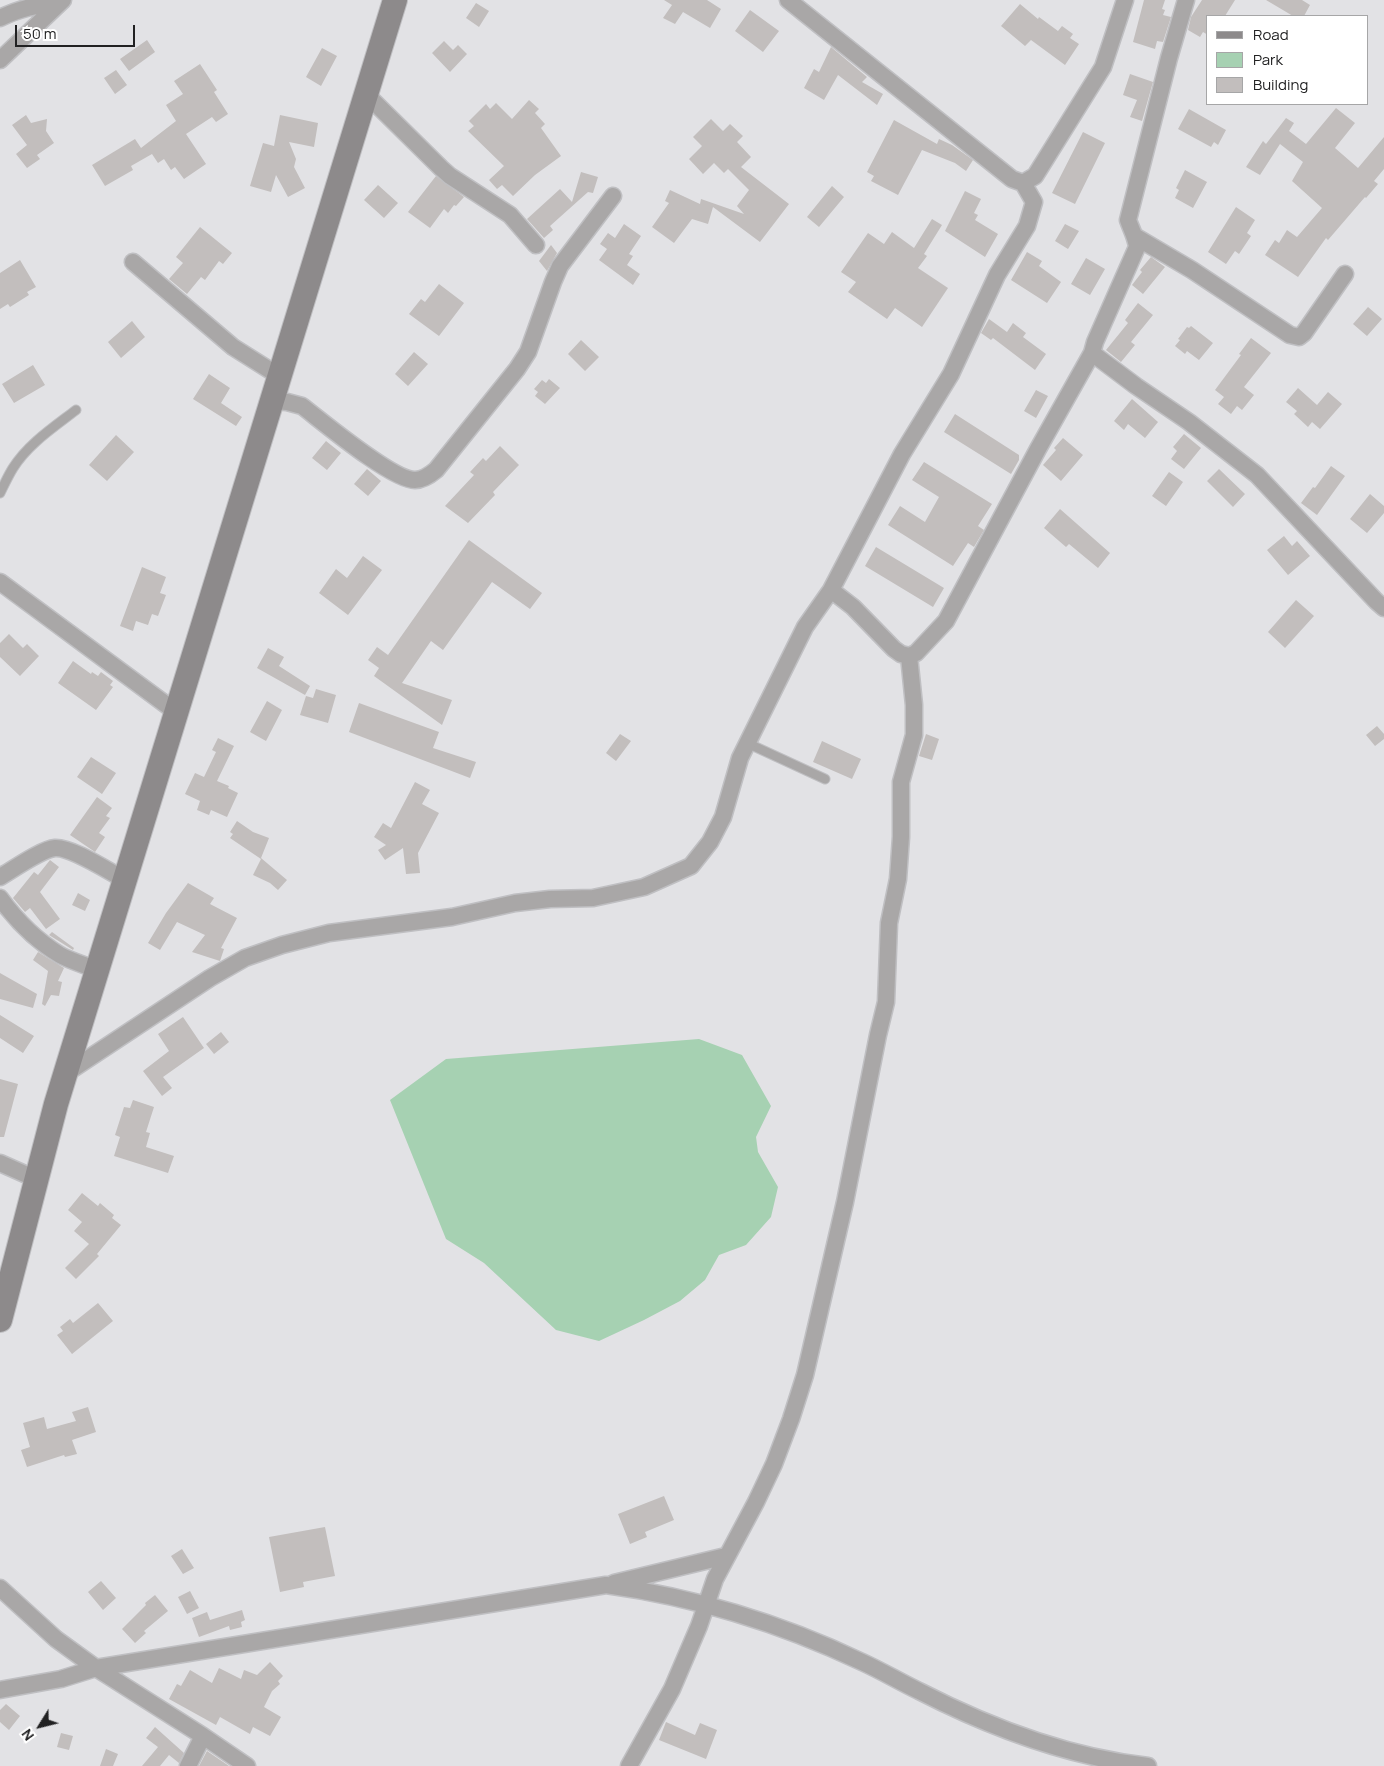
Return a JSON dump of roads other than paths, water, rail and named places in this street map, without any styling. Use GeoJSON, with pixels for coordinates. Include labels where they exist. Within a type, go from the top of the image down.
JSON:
{"type":"FeatureCollection","features":[{"type":"Feature","properties":{"kind":"street"},"geometry":{"type":"LineString","coordinates":[[0,1320],[65,1074],[395,0]]}},
{"type":"Feature","properties":{"kind":"street"},"geometry":{"type":"LineString","coordinates":[[65,1074],[210,978],[245,958],[282,945],[329,933],[452,917],[515,903],[550,899],[593,898],[644,887],[691,866],[710,842],[723,816],[740,758],[805,628],[831,590],[902,454],[951,374],[997,275],[1027,226],[1034,202],[1023,183],[1012,179],[788,0]]}},
{"type":"Feature","properties":{"kind":"street"},"geometry":{"type":"LineString","coordinates":[[1023,183],[1036,176],[1103,67],[1125,0]]}},
{"type":"Feature","properties":{"kind":"street"},"geometry":{"type":"LineString","coordinates":[[1186,0],[1169,58],[1128,220],[1130,230],[1136,237],[1192,270],[1290,335],[1299,337],[1345,274]]}},
{"type":"Feature","properties":{"kind":"street"},"geometry":{"type":"LineString","coordinates":[[0,18],[17,10],[26,3],[60,2]]}},
{"type":"Feature","properties":{"kind":"street"},"geometry":{"type":"LineString","coordinates":[[0,60],[60,2]]}},
{"type":"Feature","properties":{"kind":"street"},"geometry":{"type":"LineString","coordinates":[[366,94],[450,176],[510,215],[536,245]]}},
{"type":"Feature","properties":{"kind":"street"},"geometry":{"type":"LineString","coordinates":[[272,401],[288,402],[302,406],[386,468],[410,479],[417,480],[430,475],[517,369],[528,352],[560,266],[613,196]]}},
{"type":"Feature","properties":{"kind":"street"},"geometry":{"type":"LineString","coordinates":[[831,590],[853,607],[901,654],[909,656],[916,653],[946,621],[1092,352],[1137,247],[1136,237]]}},
{"type":"Feature","properties":{"kind":"street"},"geometry":{"type":"LineString","coordinates":[[133,262],[234,347],[279,376]]}},
{"type":"Feature","properties":{"kind":"street"},"geometry":{"type":"LineString","coordinates":[[1092,352],[1136,386],[1189,422],[1258,475],[1384,608]]}},
{"type":"Feature","properties":{"kind":"street"},"geometry":{"type":"LineString","coordinates":[[0,582],[176,712]]}},
{"type":"Feature","properties":{"kind":"street"},"geometry":{"type":"LineString","coordinates":[[628,1766],[672,1689],[699,1626],[715,1579],[774,1464],[805,1375],[845,1202],[886,1002],[889,923],[898,878],[901,837],[901,782],[914,735],[914,705],[909,656]]}},
{"type":"Feature","properties":{"kind":"street"},"geometry":{"type":"LineString","coordinates":[[0,877],[44,851],[53,848],[63,848],[125,880]]}},
{"type":"Feature","properties":{"kind":"street"},"geometry":{"type":"LineString","coordinates":[[0,898],[33,935],[61,955],[97,970]]}},
{"type":"Feature","properties":{"kind":"street"},"geometry":{"type":"LineString","coordinates":[[0,1163],[36,1179]]}},
{"type":"Feature","properties":{"kind":"street"},"geometry":{"type":"LineString","coordinates":[[0,1690],[61,1679],[96,1668],[606,1585],[726,1556]]}},
{"type":"Feature","properties":{"kind":"street"},"geometry":{"type":"LineString","coordinates":[[606,1585],[639,1590],[705,1605],[799,1634],[863,1662],[928,1696],[1012,1733],[1086,1755],[1148,1766]]}},
{"type":"Feature","properties":{"kind":"street"},"geometry":{"type":"LineString","coordinates":[[0,1588],[56,1639],[96,1668],[204,1736],[247,1766]]}},
{"type":"Feature","properties":{"kind":"street"},"geometry":{"type":"LineString","coordinates":[[188,1766],[204,1736]]}},
{"type":"Feature","properties":{"kind":"lane"},"geometry":{"type":"LineString","coordinates":[[0,493],[14,467],[25,453],[76,410]]}},
{"type":"Feature","properties":{"kind":"lane"},"geometry":{"type":"LineString","coordinates":[[747,743],[824,779]]}}]}
